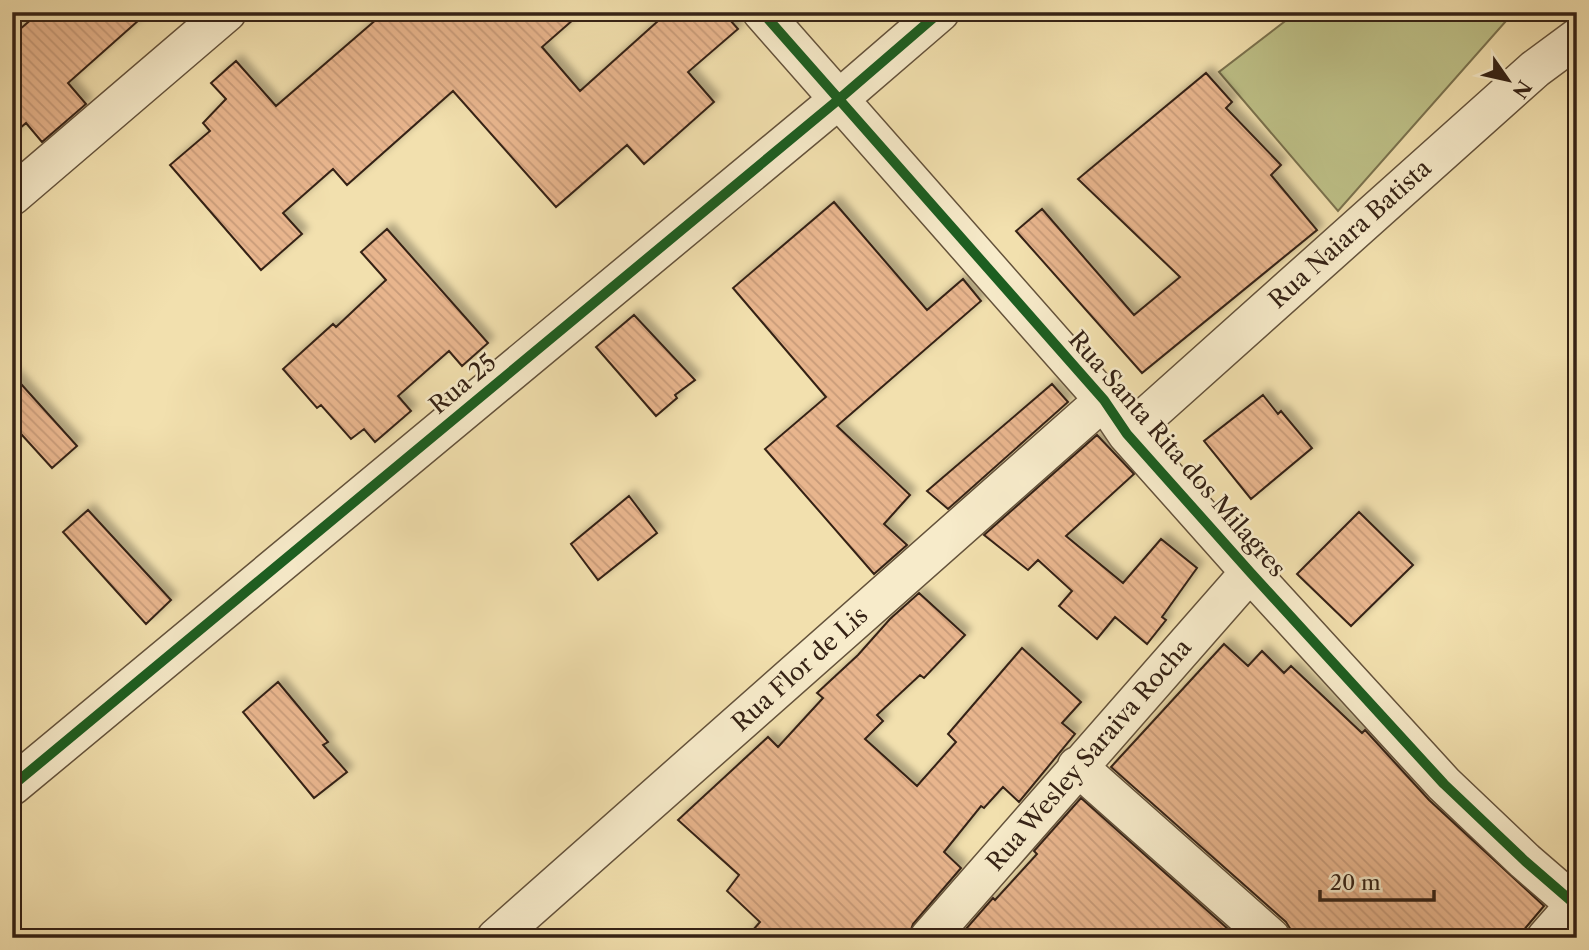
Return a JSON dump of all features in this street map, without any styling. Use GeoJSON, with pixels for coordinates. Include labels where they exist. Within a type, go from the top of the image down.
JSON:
{"type":"FeatureCollection","features":[{"type":"Feature","properties":{"kind":"street"},"geometry":{"type":"LineString","coordinates":[[12,196],[227,12]]}},
{"type":"Feature","properties":{"kind":"street","name":"Rua Santa Rita dos Milagres"},"geometry":{"type":"LineString","coordinates":[[762,12],[1104,400],[1127,434],[1250,572],[1444,784],[1576,905]]}},
{"type":"Feature","properties":{"kind":"street","name":"Rua 25"},"geometry":{"type":"LineString","coordinates":[[12,786],[838,100],[940,12]]}},
{"type":"Feature","properties":{"kind":"street","name":"Rua Naiara Batista"},"geometry":{"type":"LineString","coordinates":[[1127,434],[1535,69],[1577,38]]}},
{"type":"Feature","properties":{"kind":"street","name":"Rua Flor de Lis"},"geometry":{"type":"LineString","coordinates":[[496,938],[1104,400]]}},
{"type":"Feature","properties":{"kind":"street","name":"Rua Wesley Saraiva Rocha"},"geometry":{"type":"LineString","coordinates":[[929,938],[1077,766],[1250,572]]}},
{"type":"Feature","properties":{"kind":"street"},"geometry":{"type":"LineString","coordinates":[[1077,766],[1270,938]]}},
{"type":"Feature","properties":{"kind":"street"},"geometry":{"type":"LineString","coordinates":[[1546,938],[1576,905]]}},
{"type":"Feature","properties":{"kind":"green space"},"geometry":{"type":"Polygon","coordinates":[[[1297,12],[1514,12],[1338,211],[1219,72],[1297,12]]]}},
{"type":"Feature","properties":{"kind":"building"},"geometry":{"type":"Polygon","coordinates":[[[40,12],[148,12],[68,83],[86,104],[42,142],[26,123],[12,135],[12,36],[40,12]]]}},
{"type":"Feature","properties":{"kind":"building"},"geometry":{"type":"Polygon","coordinates":[[[385,12],[582,12],[542,47],[580,91],[668,12],[723,12],[738,29],[688,72],[714,102],[644,164],[627,145],[556,207],[453,91],[347,185],[333,169],[283,213],[302,234],[261,270],[170,165],[210,131],[203,123],[226,99],[211,83],[236,61],[276,106],[385,12]]]}},
{"type":"Feature","properties":{"kind":"building"},"geometry":{"type":"Polygon","coordinates":[[[1206,73],[1232,102],[1226,108],[1281,165],[1271,175],[1317,230],[1142,373],[1016,231],[1042,209],[1134,315],[1180,277],[1078,179],[1206,73]]]}},
{"type":"Feature","properties":{"kind":"building"},"geometry":{"type":"Polygon","coordinates":[[[834,202],[927,310],[963,279],[981,301],[837,426],[910,495],[884,524],[907,545],[874,574],[765,449],[826,397],[733,288],[834,202]]]}},
{"type":"Feature","properties":{"kind":"building"},"geometry":{"type":"Polygon","coordinates":[[[387,229],[488,343],[462,366],[449,351],[398,396],[411,411],[375,442],[364,429],[351,439],[321,405],[317,408],[283,369],[333,324],[336,327],[386,280],[361,252],[387,229]]]}},
{"type":"Feature","properties":{"kind":"building"},"geometry":{"type":"Polygon","coordinates":[[[634,315],[695,380],[675,395],[677,398],[656,416],[596,347],[634,315]]]}},
{"type":"Feature","properties":{"kind":"building"},"geometry":{"type":"Polygon","coordinates":[[[12,374],[77,446],[52,468],[12,424],[12,374]]]}},
{"type":"Feature","properties":{"kind":"building"},"geometry":{"type":"Polygon","coordinates":[[[1052,384],[1068,402],[948,509],[927,491],[1052,384]]]}},
{"type":"Feature","properties":{"kind":"building"},"geometry":{"type":"Polygon","coordinates":[[[1263,395],[1278,414],[1281,411],[1312,448],[1251,499],[1204,441],[1263,395]]]}},
{"type":"Feature","properties":{"kind":"building"},"geometry":{"type":"Polygon","coordinates":[[[1097,435],[1134,474],[1066,536],[1123,583],[1161,539],[1197,568],[1162,617],[1166,620],[1147,644],[1115,617],[1097,639],[1059,606],[1072,591],[1038,560],[1028,570],[984,535],[1097,435]]]}},
{"type":"Feature","properties":{"kind":"building"},"geometry":{"type":"Polygon","coordinates":[[[629,496],[657,533],[598,580],[571,544],[629,496]]]}},
{"type":"Feature","properties":{"kind":"building"},"geometry":{"type":"Polygon","coordinates":[[[88,510],[171,600],[146,624],[63,532],[88,510]]]}},
{"type":"Feature","properties":{"kind":"building"},"geometry":{"type":"Polygon","coordinates":[[[1359,512],[1413,565],[1351,626],[1297,574],[1359,512]]]}},
{"type":"Feature","properties":{"kind":"building"},"geometry":{"type":"Polygon","coordinates":[[[919,593],[965,635],[924,678],[920,675],[877,715],[883,721],[865,739],[917,786],[956,742],[948,734],[1022,648],[1081,702],[1062,723],[1075,734],[1019,802],[1003,787],[984,808],[981,806],[944,852],[961,868],[913,924],[908,938],[746,938],[760,922],[727,891],[739,875],[678,820],[768,737],[778,747],[823,698],[817,693],[919,593]]]}},
{"type":"Feature","properties":{"kind":"building"},"geometry":{"type":"Polygon","coordinates":[[[1224,644],[1248,666],[1262,651],[1284,673],[1291,666],[1362,733],[1365,730],[1429,800],[1544,906],[1517,938],[1292,938],[1286,922],[1111,767],[1224,644]]]}},
{"type":"Feature","properties":{"kind":"building"},"geometry":{"type":"Polygon","coordinates":[[[278,682],[328,742],[323,745],[347,772],[314,798],[243,712],[278,682]]]}},
{"type":"Feature","properties":{"kind":"building"},"geometry":{"type":"Polygon","coordinates":[[[1081,798],[1238,938],[958,938],[1037,854],[1034,851],[1081,798]]]}},
{"type":"Feature","properties":{"kind":"cycle path"},"geometry":{"type":"LineString","coordinates":[[762,12],[1104,400],[1127,434],[1250,572],[1444,784],[1577,906]]}},
{"type":"Feature","properties":{"kind":"cycle path"},"geometry":{"type":"LineString","coordinates":[[12,786],[838,100],[940,12]]}}]}
